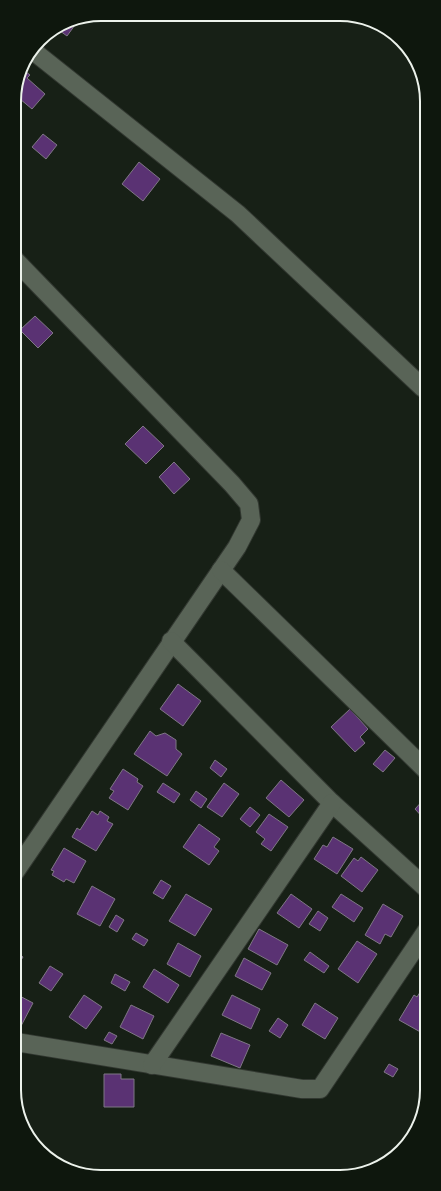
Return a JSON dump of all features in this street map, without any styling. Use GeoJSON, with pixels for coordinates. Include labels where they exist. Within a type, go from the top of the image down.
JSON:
{"type":"FeatureCollection","features":[{"type":"Feature","properties":{"kind":"street"},"geometry":{"type":"LineString","coordinates":[[36,53],[238,214],[420,385]]}},
{"type":"Feature","properties":{"kind":"street"},"geometry":{"type":"LineString","coordinates":[[21,266],[249,504],[251,520],[222,570],[170,642],[21,863]]}},
{"type":"Feature","properties":{"kind":"street"},"geometry":{"type":"LineString","coordinates":[[222,570],[420,764]]}},
{"type":"Feature","properties":{"kind":"street"},"geometry":{"type":"LineString","coordinates":[[170,642],[332,803],[420,884]]}},
{"type":"Feature","properties":{"kind":"street"},"geometry":{"type":"LineString","coordinates":[[152,1065],[332,803]]}},
{"type":"Feature","properties":{"kind":"street"},"geometry":{"type":"LineString","coordinates":[[21,1043],[302,1089],[320,1089],[420,940]]}},
{"type":"Feature","properties":{"kind":"building"},"geometry":{"type":"Polygon","coordinates":[[[74,26],[67,36],[61,32],[74,26]]]}},
{"type":"Feature","properties":{"kind":"building"},"geometry":{"type":"Polygon","coordinates":[[[26,72],[30,75],[27,78],[45,94],[32,109],[21,100],[26,72]]]}},
{"type":"Feature","properties":{"kind":"building"},"geometry":{"type":"Polygon","coordinates":[[[43,134],[57,145],[46,159],[32,147],[43,134]]]}},
{"type":"Feature","properties":{"kind":"building"},"geometry":{"type":"Polygon","coordinates":[[[139,162],[160,179],[143,201],[122,184],[139,162]]]}},
{"type":"Feature","properties":{"kind":"building"},"geometry":{"type":"Polygon","coordinates":[[[35,316],[53,333],[38,348],[21,331],[21,329],[35,316]]]}},
{"type":"Feature","properties":{"kind":"building"},"geometry":{"type":"Polygon","coordinates":[[[143,426],[164,446],[146,464],[125,444],[143,426]]]}},
{"type":"Feature","properties":{"kind":"building"},"geometry":{"type":"Polygon","coordinates":[[[174,462],[190,479],[174,494],[159,477],[174,462]]]}},
{"type":"Feature","properties":{"kind":"building"},"geometry":{"type":"Polygon","coordinates":[[[178,684],[201,701],[183,726],[160,709],[178,684]]]}},
{"type":"Feature","properties":{"kind":"building"},"geometry":{"type":"Polygon","coordinates":[[[350,709],[368,729],[360,737],[365,743],[355,752],[331,727],[350,709]]]}},
{"type":"Feature","properties":{"kind":"building"},"geometry":{"type":"Polygon","coordinates":[[[150,731],[156,736],[165,733],[176,740],[176,749],[182,754],[167,776],[134,754],[150,731]]]}},
{"type":"Feature","properties":{"kind":"building"},"geometry":{"type":"Polygon","coordinates":[[[385,750],[395,758],[383,772],[373,764],[385,750]]]}},
{"type":"Feature","properties":{"kind":"building"},"geometry":{"type":"Polygon","coordinates":[[[215,760],[227,769],[221,777],[210,768],[215,760]]]}},
{"type":"Feature","properties":{"kind":"building"},"geometry":{"type":"Polygon","coordinates":[[[123,769],[138,779],[137,782],[143,786],[128,810],[109,798],[114,791],[110,789],[123,769]]]}},
{"type":"Feature","properties":{"kind":"building"},"geometry":{"type":"Polygon","coordinates":[[[281,780],[304,800],[289,817],[266,798],[281,780]]]}},
{"type":"Feature","properties":{"kind":"building"},"geometry":{"type":"Polygon","coordinates":[[[163,783],[180,794],[174,803],[157,792],[163,783]]]}},
{"type":"Feature","properties":{"kind":"building"},"geometry":{"type":"Polygon","coordinates":[[[224,783],[239,794],[222,817],[207,807],[224,783]]]}},
{"type":"Feature","properties":{"kind":"building"},"geometry":{"type":"Polygon","coordinates":[[[196,791],[207,799],[201,808],[190,800],[196,791]]]}},
{"type":"Feature","properties":{"kind":"building"},"geometry":{"type":"Polygon","coordinates":[[[420,804],[420,814],[415,809],[420,804]]]}},
{"type":"Feature","properties":{"kind":"building"},"geometry":{"type":"Polygon","coordinates":[[[250,807],[260,815],[250,827],[240,819],[250,807]]]}},
{"type":"Feature","properties":{"kind":"building"},"geometry":{"type":"Polygon","coordinates":[[[92,811],[98,815],[100,811],[109,817],[107,821],[113,824],[96,851],[72,837],[77,828],[80,830],[92,811]]]}},
{"type":"Feature","properties":{"kind":"building"},"geometry":{"type":"Polygon","coordinates":[[[269,814],[288,827],[271,851],[261,844],[265,839],[256,832],[269,814]]]}},
{"type":"Feature","properties":{"kind":"building"},"geometry":{"type":"Polygon","coordinates":[[[199,824],[220,839],[214,847],[219,851],[209,865],[183,847],[199,824]]]}},
{"type":"Feature","properties":{"kind":"building"},"geometry":{"type":"Polygon","coordinates":[[[333,837],[353,849],[337,874],[314,859],[323,845],[327,847],[333,837]]]}},
{"type":"Feature","properties":{"kind":"building"},"geometry":{"type":"Polygon","coordinates":[[[64,848],[86,861],[74,883],[66,879],[64,882],[52,875],[54,871],[51,870],[64,848]]]}},
{"type":"Feature","properties":{"kind":"building"},"geometry":{"type":"Polygon","coordinates":[[[361,857],[378,870],[362,892],[341,876],[354,858],[358,861],[361,857]]]}},
{"type":"Feature","properties":{"kind":"building"},"geometry":{"type":"Polygon","coordinates":[[[161,880],[171,886],[163,899],[153,893],[161,880]]]}},
{"type":"Feature","properties":{"kind":"building"},"geometry":{"type":"Polygon","coordinates":[[[92,886],[115,899],[100,926],[77,914],[92,886]]]}},
{"type":"Feature","properties":{"kind":"building"},"geometry":{"type":"Polygon","coordinates":[[[186,894],[212,909],[195,936],[169,921],[186,894]]]}},
{"type":"Feature","properties":{"kind":"building"},"geometry":{"type":"Polygon","coordinates":[[[291,894],[312,909],[299,928],[277,913],[291,894]]]}},
{"type":"Feature","properties":{"kind":"building"},"geometry":{"type":"Polygon","coordinates":[[[341,894],[363,908],[354,922],[332,907],[341,894]]]}},
{"type":"Feature","properties":{"kind":"building"},"geometry":{"type":"Polygon","coordinates":[[[383,904],[403,916],[391,937],[385,934],[380,944],[365,935],[383,904]]]}},
{"type":"Feature","properties":{"kind":"building"},"geometry":{"type":"Polygon","coordinates":[[[318,911],[328,918],[320,931],[309,924],[318,911]]]}},
{"type":"Feature","properties":{"kind":"building"},"geometry":{"type":"Polygon","coordinates":[[[116,915],[124,920],[117,932],[109,927],[116,915]]]}},
{"type":"Feature","properties":{"kind":"building"},"geometry":{"type":"Polygon","coordinates":[[[259,929],[288,945],[277,965],[248,949],[259,929]]]}},
{"type":"Feature","properties":{"kind":"building"},"geometry":{"type":"Polygon","coordinates":[[[136,933],[148,940],[144,946],[132,939],[136,933]]]}},
{"type":"Feature","properties":{"kind":"building"},"geometry":{"type":"Polygon","coordinates":[[[357,941],[377,954],[358,983],[338,969],[357,941]]]}},
{"type":"Feature","properties":{"kind":"building"},"geometry":{"type":"Polygon","coordinates":[[[178,943],[201,956],[190,977],[167,964],[178,943]]]}},
{"type":"Feature","properties":{"kind":"building"},"geometry":{"type":"Polygon","coordinates":[[[310,952],[329,966],[324,973],[304,960],[310,952]]]}},
{"type":"Feature","properties":{"kind":"building"},"geometry":{"type":"Polygon","coordinates":[[[244,958],[271,973],[262,990],[235,976],[244,958]]]}},
{"type":"Feature","properties":{"kind":"building"},"geometry":{"type":"Polygon","coordinates":[[[50,966],[63,974],[51,991],[39,983],[50,966]]]}},
{"type":"Feature","properties":{"kind":"building"},"geometry":{"type":"Polygon","coordinates":[[[154,969],[179,985],[168,1003],[143,987],[154,969]]]}},
{"type":"Feature","properties":{"kind":"building"},"geometry":{"type":"Polygon","coordinates":[[[115,974],[130,982],[125,991],[111,983],[115,974]]]}},
{"type":"Feature","properties":{"kind":"building"},"geometry":{"type":"Polygon","coordinates":[[[420,992],[420,1032],[399,1020],[414,995],[417,997],[420,992]]]}},
{"type":"Feature","properties":{"kind":"building"},"geometry":{"type":"Polygon","coordinates":[[[84,995],[102,1007],[86,1029],[69,1017],[84,995]]]}},
{"type":"Feature","properties":{"kind":"building"},"geometry":{"type":"Polygon","coordinates":[[[232,995],[260,1009],[251,1029],[222,1015],[232,995]]]}},
{"type":"Feature","properties":{"kind":"building"},"geometry":{"type":"Polygon","coordinates":[[[21,997],[33,1003],[21,1026],[21,997]]]}},
{"type":"Feature","properties":{"kind":"building"},"geometry":{"type":"Polygon","coordinates":[[[315,1003],[338,1018],[325,1039],[302,1025],[315,1003]]]}},
{"type":"Feature","properties":{"kind":"building"},"geometry":{"type":"Polygon","coordinates":[[[131,1005],[154,1016],[143,1039],[120,1027],[131,1005]]]}},
{"type":"Feature","properties":{"kind":"building"},"geometry":{"type":"Polygon","coordinates":[[[278,1018],[288,1025],[280,1038],[269,1031],[278,1018]]]}},
{"type":"Feature","properties":{"kind":"building"},"geometry":{"type":"Polygon","coordinates":[[[109,1032],[117,1036],[112,1044],[104,1040],[109,1032]]]}},
{"type":"Feature","properties":{"kind":"building"},"geometry":{"type":"Polygon","coordinates":[[[221,1033],[250,1045],[240,1068],[211,1056],[221,1033]]]}},
{"type":"Feature","properties":{"kind":"building"},"geometry":{"type":"Polygon","coordinates":[[[389,1064],[398,1069],[393,1077],[384,1072],[389,1064]]]}},
{"type":"Feature","properties":{"kind":"building"},"geometry":{"type":"Polygon","coordinates":[[[104,1074],[121,1074],[121,1079],[134,1079],[134,1107],[104,1107],[104,1074]]]}}]}
